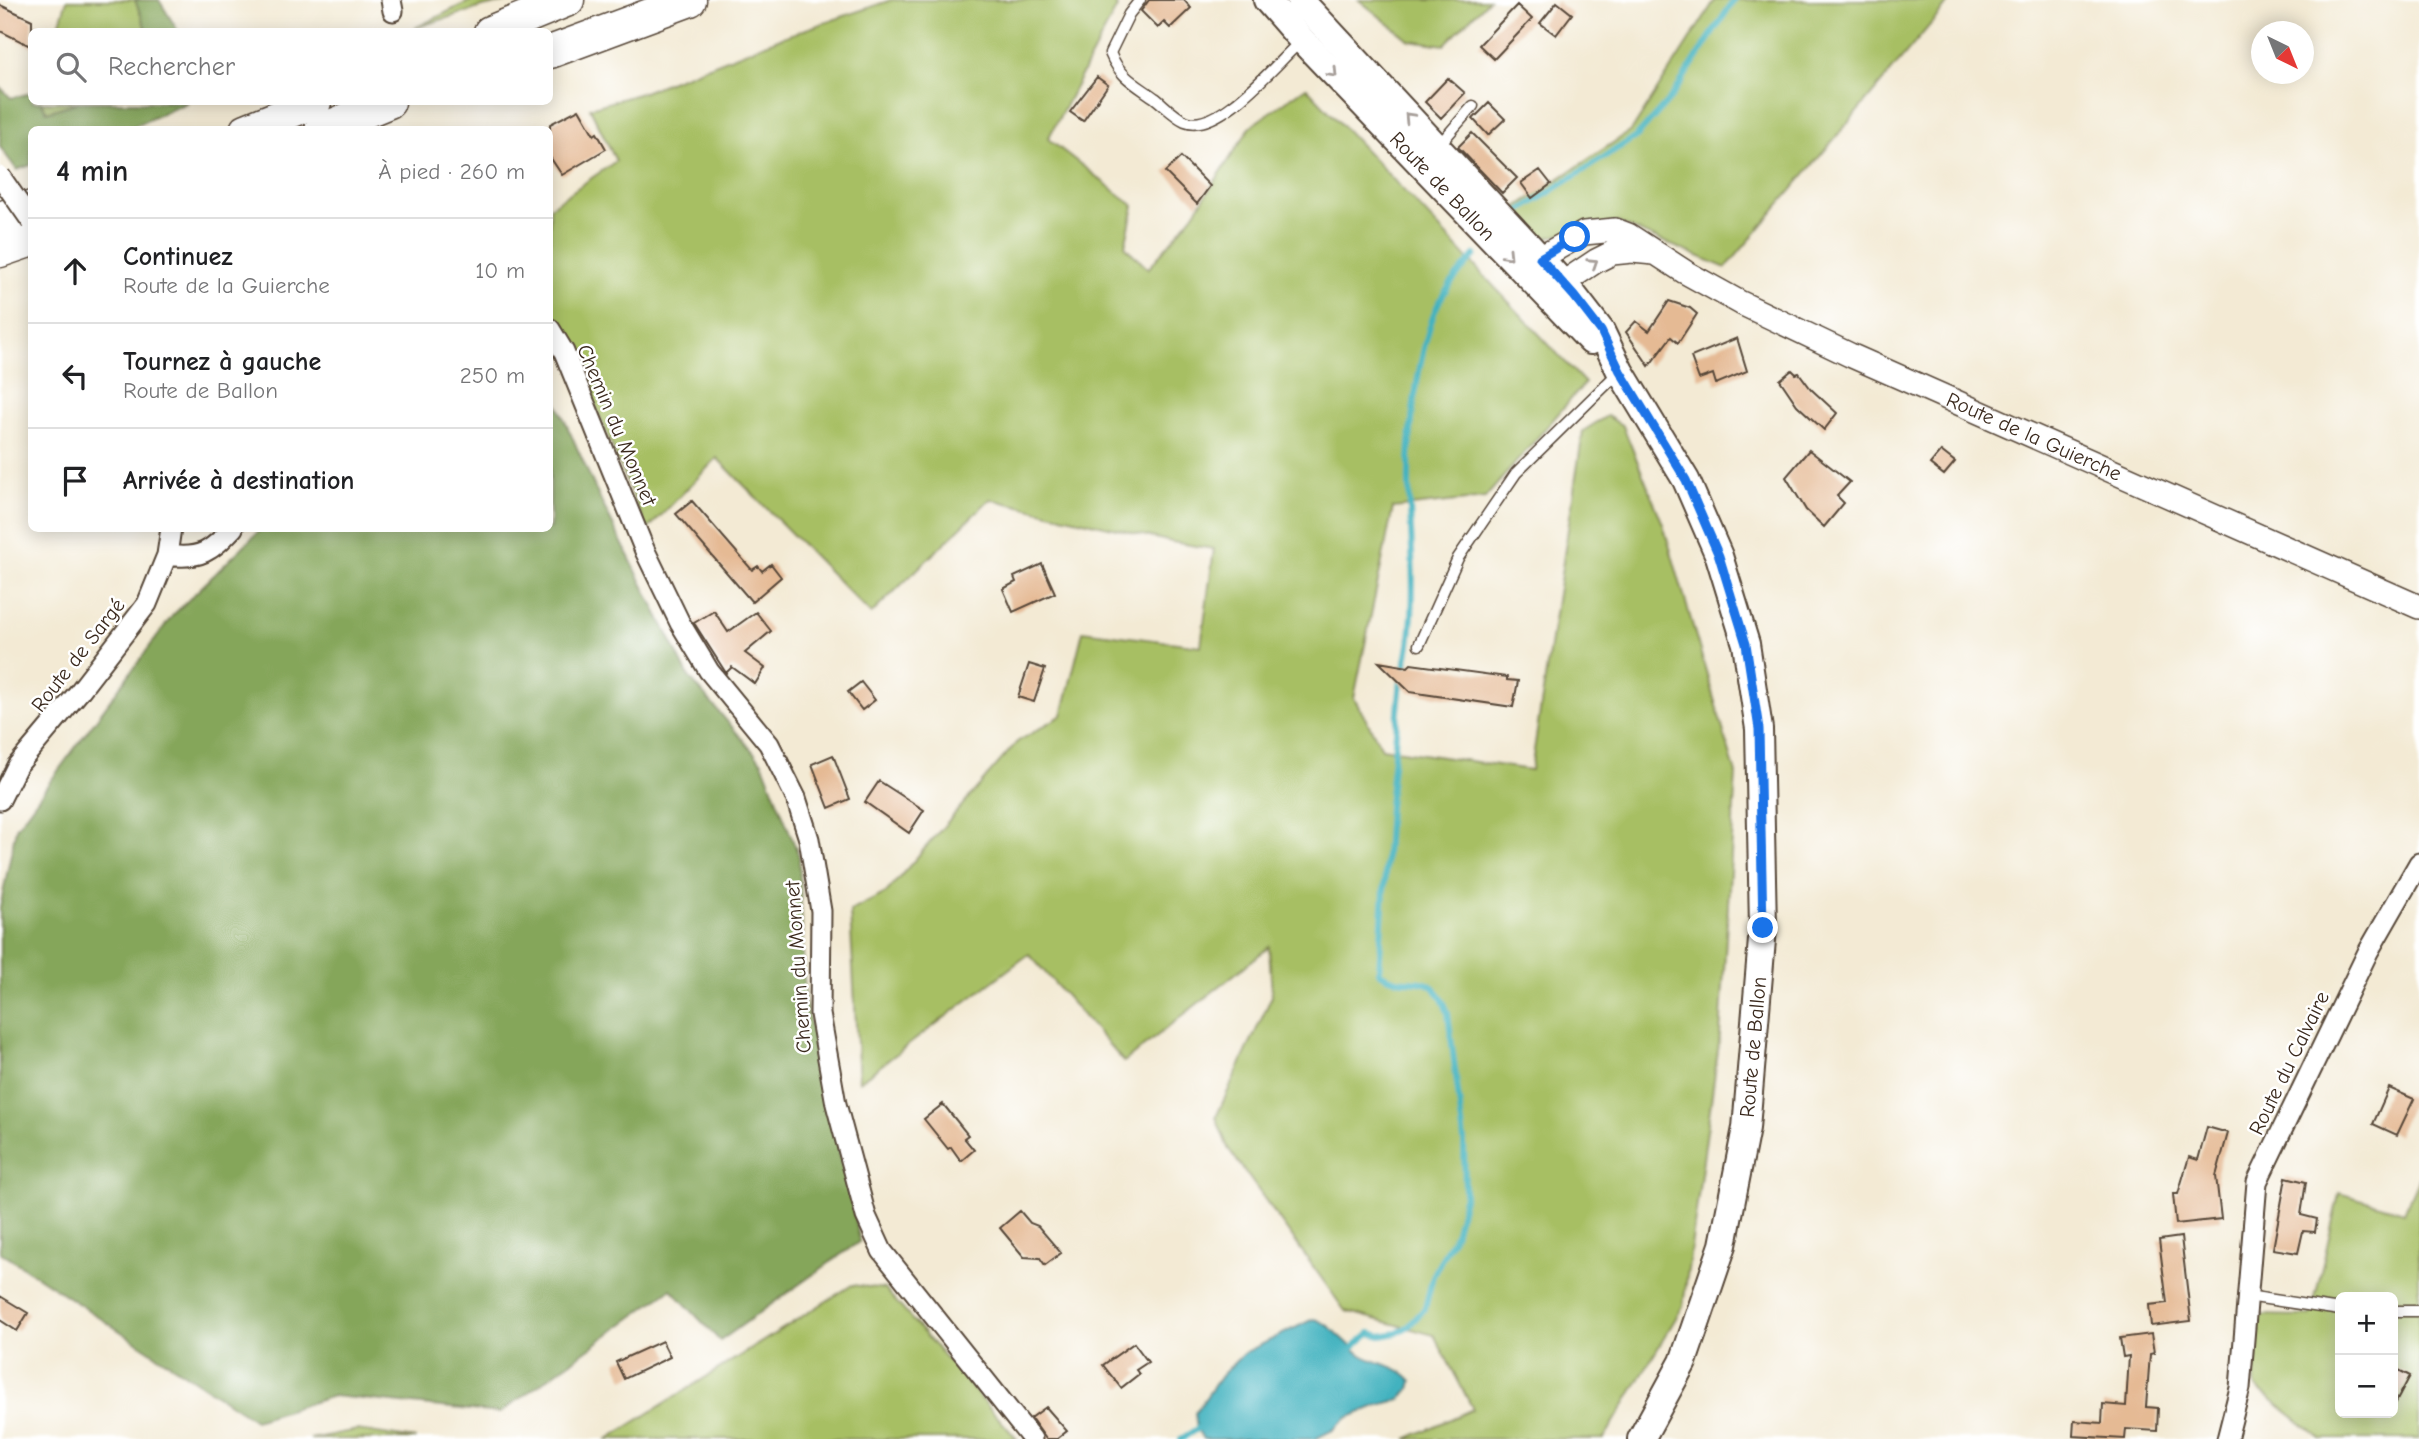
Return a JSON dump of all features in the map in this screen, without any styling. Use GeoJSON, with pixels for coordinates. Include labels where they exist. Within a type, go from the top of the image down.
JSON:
{"type":"FeatureCollection","features":[{"type":"Feature","properties":{"kind":"highway"},"geometry":{"type":"LineString","coordinates":[[539,17],[568,0]]}},
{"type":"Feature","properties":{"kind":"highway"},"geometry":{"type":"LineString","coordinates":[[503,28],[539,17],[631,0]]}},
{"type":"Feature","properties":{"kind":"highway"},"geometry":{"type":"LineString","coordinates":[[553,51],[690,0]]}},
{"type":"Feature","properties":{"kind":"highway"},"geometry":{"type":"LineString","coordinates":[[256,126],[308,105]]}},
{"type":"Feature","properties":{"kind":"highway"},"geometry":{"type":"LineString","coordinates":[[331,126],[382,105]]}},
{"type":"Feature","properties":{"kind":"highway"},"geometry":{"type":"LineString","coordinates":[[0,218],[28,209]]}},
{"type":"Feature","properties":{"kind":"highway"},"geometry":{"type":"LineString","coordinates":[[0,251],[28,241]]}},
{"type":"Feature","properties":{"kind":"main road","name":"Route de Ballon"},"geometry":{"type":"LineString","coordinates":[[1267,0],[1301,40],[1429,155]]}},
{"type":"Feature","properties":{"kind":"main road","name":"Route de Ballon"},"geometry":{"type":"LineString","coordinates":[[1307,8],[1429,155],[1538,270],[1620,371]]}},
{"type":"Feature","properties":{"kind":"main road","name":"Route de Ballon"},"geometry":{"type":"LineString","coordinates":[[1538,270],[1563,283],[1601,331],[1620,371],[1686,480],[1719,556],[1746,644],[1759,729],[1763,928],[1746,1128],[1723,1245],[1683,1362],[1640,1439]]}},
{"type":"Feature","properties":{"kind":"street"},"geometry":{"type":"LineString","coordinates":[[0,176],[28,216]]}},
{"type":"Feature","properties":{"kind":"street","name":"Route de la Guierche"},"geometry":{"type":"LineString","coordinates":[[1538,270],[1575,237],[1593,230],[1615,230],[1741,303],[1850,355],[2419,607]]}},
{"type":"Feature","properties":{"kind":"street","name":"Route de la Guierche"},"geometry":{"type":"LineString","coordinates":[[1563,283],[1612,253],[1654,253]]}},
{"type":"Feature","properties":{"kind":"street","name":"Chemin du Monnet"},"geometry":{"type":"LineString","coordinates":[[553,334],[564,352],[645,551],[680,623],[709,671],[769,744],[796,798],[808,839],[821,911],[821,1014],[825,1040],[836,1104],[866,1216],[882,1251],[1032,1439]]}},
{"type":"Feature","properties":{"kind":"street","name":"Route de Sargé"},"geometry":{"type":"LineString","coordinates":[[0,800],[17,766],[147,604],[167,555],[171,532]]}},
{"type":"Feature","properties":{"kind":"street"},"geometry":{"type":"LineString","coordinates":[[167,555],[199,555],[211,551],[229,532]]}},
{"type":"Feature","properties":{"kind":"street","name":"Route du Calvaire"},"geometry":{"type":"LineString","coordinates":[[2227,1439],[2240,1388],[2257,1182],[2368,953],[2419,863]]}},
{"type":"Feature","properties":{"kind":"lane"},"geometry":{"type":"LineString","coordinates":[[1140,0],[1129,14],[1110,53],[1117,70],[1186,121],[1202,122],[1218,116],[1236,103],[1301,40],[1307,8]]}},
{"type":"Feature","properties":{"kind":"lane"},"geometry":{"type":"LineString","coordinates":[[1429,155],[1473,106]]}},
{"type":"Feature","properties":{"kind":"lane"},"geometry":{"type":"LineString","coordinates":[[1419,645],[1458,558],[1516,473],[1620,371]]}},
{"type":"Feature","properties":{"kind":"lane"},"geometry":{"type":"LineString","coordinates":[[2247,1296],[2335,1309]]}},
{"type":"Feature","properties":{"kind":"lane"},"geometry":{"type":"LineString","coordinates":[[2398,1311],[2419,1311]]}},
{"type":"Feature","properties":{"kind":"green space"},"geometry":{"type":"Polygon","coordinates":[[[67,0],[135,0],[146,28],[58,28],[67,0]]]}},
{"type":"Feature","properties":{"kind":"green space"},"geometry":{"type":"Polygon","coordinates":[[[135,0],[159,0],[176,28],[146,28],[135,0]]]}},
{"type":"Feature","properties":{"kind":"green space"},"geometry":{"type":"Polygon","coordinates":[[[472,0],[519,0],[482,7],[415,28],[472,0]]]}},
{"type":"Feature","properties":{"kind":"green space"},"geometry":{"type":"Polygon","coordinates":[[[891,0],[1113,0],[1117,7],[1048,139],[1134,206],[1125,246],[1148,269],[1193,215],[1251,126],[1306,87],[1585,383],[1485,498],[1393,508],[1354,698],[1382,748],[1531,770],[1583,431],[1607,416],[1623,426],[1663,524],[1736,774],[1720,1036],[1683,1306],[1604,1439],[1406,1439],[1473,1409],[1434,1335],[1345,1311],[1228,1148],[1216,1117],[1272,996],[1269,947],[1124,1062],[1029,954],[859,1082],[850,911],[886,893],[1017,742],[1062,715],[1083,631],[1201,646],[1214,549],[1172,542],[990,499],[871,614],[717,458],[647,530],[569,343],[553,316],[553,205],[616,161],[590,108],[641,93],[783,37],[891,0]]]}},
{"type":"Feature","properties":{"kind":"green space"},"geometry":{"type":"Polygon","coordinates":[[[1359,0],[1489,0],[1444,45],[1409,40],[1359,0]]]}},
{"type":"Feature","properties":{"kind":"green space"},"geometry":{"type":"Polygon","coordinates":[[[1715,0],[1951,0],[1726,268],[1617,222],[1545,238],[1531,234],[1511,211],[1632,130],[1715,0]]]}},
{"type":"Feature","properties":{"kind":"green space"},"geometry":{"type":"Polygon","coordinates":[[[0,87],[11,98],[28,94],[28,105],[43,105],[47,112],[69,105],[181,105],[135,126],[28,126],[28,166],[17,170],[0,147],[0,87]]]}},
{"type":"Feature","properties":{"kind":"green space"},"geometry":{"type":"Polygon","coordinates":[[[43,105],[69,105],[47,112],[43,105]]]}},
{"type":"Feature","properties":{"kind":"green space"},"geometry":{"type":"Polygon","coordinates":[[[553,395],[600,499],[689,677],[762,762],[799,856],[805,1001],[860,1241],[720,1341],[671,1289],[500,1413],[333,1396],[255,1420],[0,1252],[0,908],[16,828],[173,615],[258,532],[553,532],[553,395]]]}},
{"type":"Feature","properties":{"kind":"green space"},"geometry":{"type":"Polygon","coordinates":[[[2419,1177],[2419,1439],[2321,1439],[2255,1386],[2256,1315],[2311,1316],[2339,1193],[2404,1212],[2419,1177]]]}},
{"type":"Feature","properties":{"kind":"green space"},"geometry":{"type":"Polygon","coordinates":[[[852,1285],[885,1289],[1017,1439],[608,1439],[852,1285]]]}},
{"type":"Feature","properties":{"kind":"green space"},"geometry":{"type":"Polygon","coordinates":[[[357,1430],[416,1439],[310,1439],[357,1430]]]}},
{"type":"Feature","properties":{"kind":"water"},"geometry":{"type":"Polygon","coordinates":[[[1313,1319],[1332,1329],[1362,1355],[1395,1368],[1407,1376],[1412,1381],[1410,1389],[1401,1399],[1347,1418],[1333,1430],[1315,1439],[1203,1439],[1197,1429],[1195,1413],[1221,1376],[1244,1353],[1313,1319]]]}},
{"type":"Feature","properties":{"kind":"building"},"geometry":{"type":"Polygon","coordinates":[[[1149,0],[1184,0],[1191,8],[1170,28],[1164,22],[1158,28],[1141,11],[1149,0]]]}},
{"type":"Feature","properties":{"kind":"building"},"geometry":{"type":"Polygon","coordinates":[[[1557,2],[1572,14],[1556,35],[1540,23],[1557,2]]]}},
{"type":"Feature","properties":{"kind":"building"},"geometry":{"type":"Polygon","coordinates":[[[0,5],[32,20],[32,28],[28,28],[28,45],[0,31],[0,5]]]}},
{"type":"Feature","properties":{"kind":"building"},"geometry":{"type":"Polygon","coordinates":[[[1517,5],[1532,19],[1494,59],[1479,45],[1517,5]]]}},
{"type":"Feature","properties":{"kind":"building"},"geometry":{"type":"Polygon","coordinates":[[[1097,77],[1108,85],[1083,121],[1070,112],[1097,77]]]}},
{"type":"Feature","properties":{"kind":"building"},"geometry":{"type":"Polygon","coordinates":[[[1448,78],[1465,93],[1441,118],[1425,102],[1448,78]]]}},
{"type":"Feature","properties":{"kind":"building"},"geometry":{"type":"Polygon","coordinates":[[[1489,103],[1505,119],[1488,135],[1473,119],[1489,103]]]}},
{"type":"Feature","properties":{"kind":"building"},"geometry":{"type":"Polygon","coordinates":[[[579,109],[594,135],[597,133],[606,149],[562,175],[553,162],[553,126],[550,124],[579,109]]]}},
{"type":"Feature","properties":{"kind":"building"},"geometry":{"type":"Polygon","coordinates":[[[1472,133],[1517,178],[1502,193],[1458,147],[1472,133]]]}},
{"type":"Feature","properties":{"kind":"building"},"geometry":{"type":"Polygon","coordinates":[[[1181,157],[1210,186],[1197,204],[1165,172],[1181,157]]]}},
{"type":"Feature","properties":{"kind":"building"},"geometry":{"type":"Polygon","coordinates":[[[1540,170],[1551,184],[1532,198],[1521,183],[1540,170]]]}},
{"type":"Feature","properties":{"kind":"building"},"geometry":{"type":"Polygon","coordinates":[[[1669,301],[1690,308],[1697,314],[1678,343],[1671,337],[1649,366],[1626,332],[1636,321],[1649,331],[1669,301]]]}},
{"type":"Feature","properties":{"kind":"building"},"geometry":{"type":"Polygon","coordinates":[[[1737,338],[1747,371],[1716,384],[1713,374],[1699,379],[1691,357],[1737,338]]]}},
{"type":"Feature","properties":{"kind":"building"},"geometry":{"type":"Polygon","coordinates":[[[1792,370],[1796,374],[1799,373],[1811,389],[1837,413],[1824,430],[1797,405],[1780,380],[1792,370]]]}},
{"type":"Feature","properties":{"kind":"building"},"geometry":{"type":"Polygon","coordinates":[[[1809,450],[1850,482],[1837,496],[1844,503],[1824,527],[1806,510],[1786,477],[1809,450]]]}},
{"type":"Feature","properties":{"kind":"building"},"geometry":{"type":"Polygon","coordinates":[[[1941,451],[1955,462],[1944,475],[1930,464],[1941,451]]]}},
{"type":"Feature","properties":{"kind":"building"},"geometry":{"type":"Polygon","coordinates":[[[692,501],[752,570],[758,566],[762,571],[771,564],[781,577],[752,602],[676,514],[692,501]]]}},
{"type":"Feature","properties":{"kind":"building"},"geometry":{"type":"Polygon","coordinates":[[[1042,564],[1055,593],[1013,612],[1003,589],[1016,582],[1014,577],[1042,564]]]}},
{"type":"Feature","properties":{"kind":"building"},"geometry":{"type":"Polygon","coordinates":[[[714,611],[728,632],[756,612],[771,631],[745,653],[765,668],[755,684],[732,667],[726,673],[694,623],[714,611]]]}},
{"type":"Feature","properties":{"kind":"building"},"geometry":{"type":"Polygon","coordinates":[[[1379,662],[1507,677],[1507,680],[1518,681],[1513,707],[1410,692],[1379,662]]]}},
{"type":"Feature","properties":{"kind":"building"},"geometry":{"type":"Polygon","coordinates":[[[1029,664],[1045,669],[1034,702],[1018,697],[1029,664]]]}},
{"type":"Feature","properties":{"kind":"building"},"geometry":{"type":"Polygon","coordinates":[[[861,682],[875,700],[862,710],[848,692],[861,682]]]}},
{"type":"Feature","properties":{"kind":"building"},"geometry":{"type":"Polygon","coordinates":[[[833,755],[850,799],[829,808],[812,764],[833,755]]]}},
{"type":"Feature","properties":{"kind":"building"},"geometry":{"type":"Polygon","coordinates":[[[879,781],[924,810],[909,833],[865,802],[879,781]]]}},
{"type":"Feature","properties":{"kind":"building"},"geometry":{"type":"Polygon","coordinates":[[[2389,1088],[2414,1099],[2397,1135],[2373,1124],[2389,1088]]]}},
{"type":"Feature","properties":{"kind":"building"},"geometry":{"type":"Polygon","coordinates":[[[943,1104],[968,1135],[964,1138],[974,1150],[961,1161],[924,1119],[943,1104]]]}},
{"type":"Feature","properties":{"kind":"building"},"geometry":{"type":"Polygon","coordinates":[[[2207,1127],[2228,1133],[2216,1176],[2221,1219],[2176,1224],[2173,1194],[2178,1194],[2189,1157],[2198,1160],[2207,1127]]]}},
{"type":"Feature","properties":{"kind":"building"},"geometry":{"type":"Polygon","coordinates":[[[2286,1177],[2306,1182],[2301,1215],[2317,1219],[2315,1232],[2303,1231],[2298,1253],[2273,1249],[2286,1177]]]}},
{"type":"Feature","properties":{"kind":"building"},"geometry":{"type":"Polygon","coordinates":[[[1020,1211],[1030,1223],[1038,1226],[1061,1253],[1045,1265],[1040,1258],[1024,1257],[1000,1228],[1020,1211]]]}},
{"type":"Feature","properties":{"kind":"building"},"geometry":{"type":"Polygon","coordinates":[[[2181,1237],[2191,1321],[2151,1326],[2149,1305],[2167,1303],[2159,1240],[2181,1237]]]}},
{"type":"Feature","properties":{"kind":"building"},"geometry":{"type":"Polygon","coordinates":[[[0,1296],[28,1313],[17,1331],[0,1320],[0,1296]]]}},
{"type":"Feature","properties":{"kind":"building"},"geometry":{"type":"Polygon","coordinates":[[[2151,1334],[2154,1353],[2150,1354],[2146,1407],[2158,1408],[2157,1431],[2126,1429],[2125,1439],[2073,1436],[2074,1421],[2102,1423],[2103,1404],[2126,1406],[2129,1356],[2123,1357],[2120,1338],[2151,1334]]]}},
{"type":"Feature","properties":{"kind":"building"},"geometry":{"type":"Polygon","coordinates":[[[662,1341],[670,1357],[624,1379],[616,1362],[662,1341]]]}},
{"type":"Feature","properties":{"kind":"building"},"geometry":{"type":"Polygon","coordinates":[[[1134,1343],[1148,1362],[1136,1370],[1139,1374],[1121,1388],[1103,1365],[1134,1343]]]}},
{"type":"Feature","properties":{"kind":"building"},"geometry":{"type":"Polygon","coordinates":[[[2398,1370],[2410,1376],[2398,1399],[2398,1370]]]}},
{"type":"Feature","properties":{"kind":"building"},"geometry":{"type":"Polygon","coordinates":[[[1046,1407],[1067,1431],[1057,1439],[1046,1439],[1031,1418],[1046,1407]]]}},
{"type":"Feature","properties":{"kind":"waterway"},"geometry":{"type":"LineString","coordinates":[[1517,213],[1637,136],[1670,99],[1734,0]]}},
{"type":"Feature","properties":{"kind":"waterway"},"geometry":{"type":"LineString","coordinates":[[1347,1352],[1370,1333],[1381,1336],[1397,1333],[1409,1326],[1425,1308],[1433,1276],[1456,1231],[1465,1194],[1464,1140],[1448,1013],[1441,997],[1427,983],[1400,981],[1379,972],[1389,807],[1401,680],[1411,633],[1409,465],[1415,397],[1423,352],[1438,303],[1475,255]]}},
{"type":"Feature","properties":{"kind":"waterway"},"geometry":{"type":"LineString","coordinates":[[1181,1439],[1203,1425]]}},
{"type":"Feature","properties":{"kind":"route"},"geometry":{"type":"LineString","coordinates":[[1575,237],[1540,258],[1601,331],[1620,371],[1686,480],[1719,556],[1746,644],[1759,729],[1763,928]]}}]}
